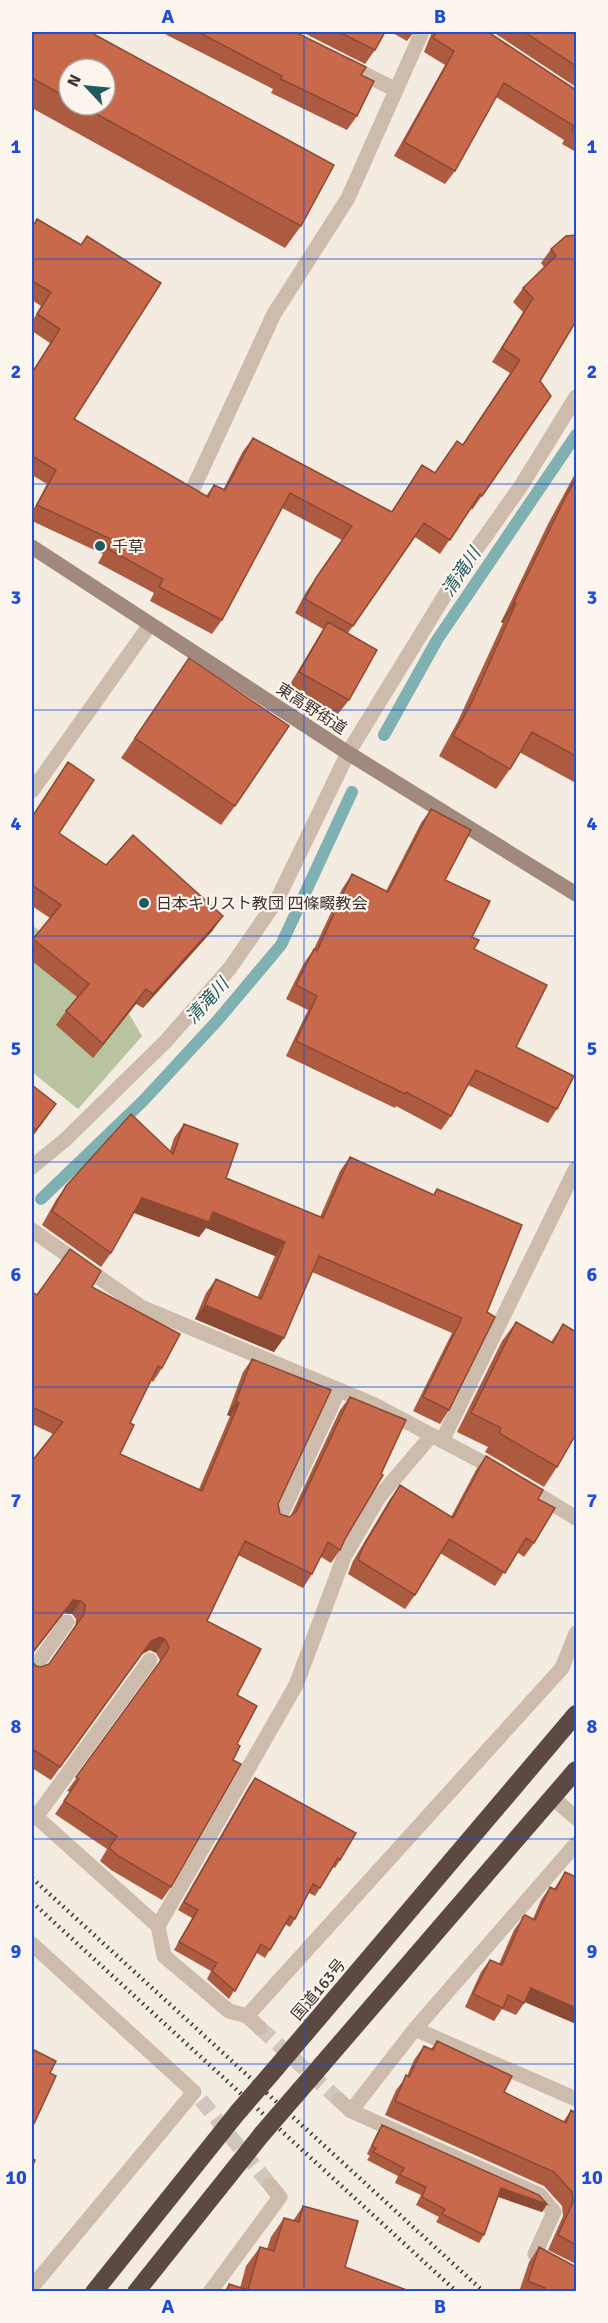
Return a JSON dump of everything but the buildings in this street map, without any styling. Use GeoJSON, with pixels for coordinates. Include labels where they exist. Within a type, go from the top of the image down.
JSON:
{"type":"FeatureCollection","features":[{"type":"Feature","properties":{"kind":"highway","name":"国道163号"},"geometry":{"type":"LineString","coordinates":[[94,2292],[238,2112],[576,1714]]}},
{"type":"Feature","properties":{"kind":"highway"},"geometry":{"type":"LineString","coordinates":[[136,2292],[262,2134],[576,1770]]}},
{"type":"Feature","properties":{"kind":"street"},"geometry":{"type":"LineString","coordinates":[[191,493],[274,314],[348,198],[422,32]]}},
{"type":"Feature","properties":{"kind":"street"},"geometry":{"type":"LineString","coordinates":[[333,58],[396,90]]}},
{"type":"Feature","properties":{"kind":"street"},"geometry":{"type":"LineString","coordinates":[[32,1167],[66,1139],[166,1041],[230,968],[277,900],[348,753],[453,582],[521,486],[576,397]]}},
{"type":"Feature","properties":{"kind":"street","name":"東高野街道"},"geometry":{"type":"LineString","coordinates":[[32,547],[149,626],[348,753],[576,894]]}},
{"type":"Feature","properties":{"kind":"street"},"geometry":{"type":"LineString","coordinates":[[32,791],[149,626]]}},
{"type":"Feature","properties":{"kind":"street"},"geometry":{"type":"LineString","coordinates":[[158,1926],[296,1685],[344,1557],[379,1497],[437,1438],[576,1168]]}},
{"type":"Feature","properties":{"kind":"street"},"geometry":{"type":"LineString","coordinates":[[32,1230],[141,1307],[375,1405],[494,1468],[576,1518]]}},
{"type":"Feature","properties":{"kind":"street"},"geometry":{"type":"LineString","coordinates":[[278,1521],[339,1390]]}},
{"type":"Feature","properties":{"kind":"street"},"geometry":{"type":"LineString","coordinates":[[32,1671],[67,1622]]}},
{"type":"Feature","properties":{"kind":"street"},"geometry":{"type":"LineString","coordinates":[[247,2016],[562,1668],[576,1633]]}},
{"type":"Feature","properties":{"kind":"street"},"geometry":{"type":"LineString","coordinates":[[150,1660],[34,1815],[158,1926],[164,1956],[229,2011],[247,2016],[260,2028]]}},
{"type":"Feature","properties":{"kind":"street"},"geometry":{"type":"LineString","coordinates":[[552,1797],[576,1818]]}},
{"type":"Feature","properties":{"kind":"street"},"geometry":{"type":"LineString","coordinates":[[351,2111],[415,2029],[576,1844]]}},
{"type":"Feature","properties":{"kind":"street"},"geometry":{"type":"LineString","coordinates":[[32,1944],[197,2096],[32,2287]]}},
{"type":"Feature","properties":{"kind":"street"},"geometry":{"type":"LineString","coordinates":[[415,2029],[576,2099]]}},
{"type":"Feature","properties":{"kind":"street"},"geometry":{"type":"LineString","coordinates":[[339,2100],[351,2111],[540,2195],[554,2212],[535,2254],[576,2274]]}},
{"type":"Feature","properties":{"kind":"street"},"geometry":{"type":"LineString","coordinates":[[210,2292],[280,2197],[270,2185]]}},
{"type":"Feature","properties":{"kind":"green space"},"geometry":{"type":"Polygon","coordinates":[[[32,925],[117,993],[142,1036],[78,1109],[32,1072],[32,925]]]}},
{"type":"Feature","properties":{"kind":"waterway","name":"清滝川"},"geometry":{"type":"LineString","coordinates":[[384,735],[437,640],[576,435]]}},
{"type":"Feature","properties":{"kind":"waterway","name":"清滝川"},"geometry":{"type":"LineString","coordinates":[[41,1199],[143,1101],[217,1021],[281,945],[352,792]]}},
{"type":"Feature","properties":{"kind":"tunnel"},"geometry":{"type":"LineString","coordinates":[[260,2028],[339,2100]]}},
{"type":"Feature","properties":{"kind":"tunnel"},"geometry":{"type":"LineString","coordinates":[[201,2100],[270,2185]]}},
{"type":"Feature","properties":{"kind":"railway"},"geometry":{"type":"LineString","coordinates":[[32,1878],[484,2292]]}},
{"type":"Feature","properties":{"kind":"railway"},"geometry":{"type":"LineString","coordinates":[[32,1902],[457,2292]]}},
{"type":"Feature","properties":{"kind":"place","name":"千草"},"geometry":{"type":"Point","coordinates":[100,546]}},
{"type":"Feature","properties":{"kind":"place","name":"日本キリスト教団 四條畷教会"},"geometry":{"type":"Point","coordinates":[144,903]}}]}
